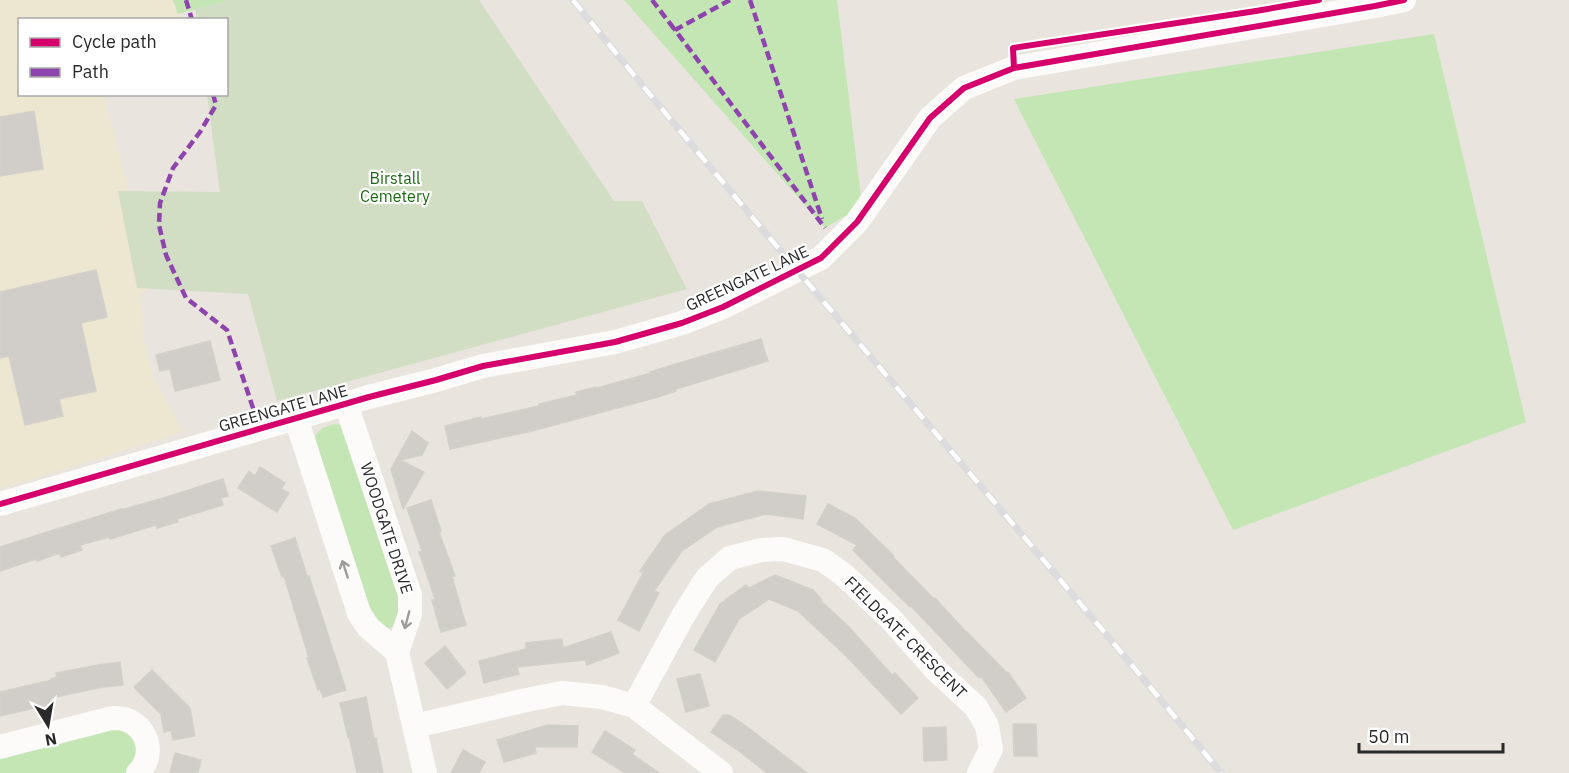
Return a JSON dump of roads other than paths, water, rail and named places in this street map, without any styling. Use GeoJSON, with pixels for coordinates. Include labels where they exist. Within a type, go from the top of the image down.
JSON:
{"type":"FeatureCollection","features":[{"type":"Feature","properties":{"kind":"street","name":"GREENGATE LANE"},"geometry":{"type":"LineString","coordinates":[[0,504],[483,366],[626,339],[682,323],[723,307],[821,258],[857,222],[930,118],[964,88],[1014,68],[1404,0]]}},
{"type":"Feature","properties":{"kind":"street","name":"WOODGATE DRIVE"},"geometry":{"type":"LineString","coordinates":[[346,404],[410,595],[410,614],[397,652]]}},
{"type":"Feature","properties":{"kind":"street"},"geometry":{"type":"LineString","coordinates":[[296,418],[359,613],[368,627],[397,652],[425,773]]}},
{"type":"Feature","properties":{"kind":"street","name":"FIELDGATE CRESCENT"},"geometry":{"type":"LineString","coordinates":[[634,706],[683,615],[707,579],[730,558],[762,550],[783,549],[823,560],[844,575],[890,618],[937,671],[976,707],[987,726],[991,749],[980,773]]}},
{"type":"Feature","properties":{"kind":"street"},"geometry":{"type":"LineString","coordinates":[[415,726],[562,693],[602,697],[634,706],[721,773]]}},
{"type":"Feature","properties":{"kind":"street"},"geometry":{"type":"LineString","coordinates":[[0,747],[112,718],[120,718],[134,724],[146,740],[147,759],[138,773]]}},
{"type":"Feature","properties":{"kind":"railway"},"geometry":{"type":"LineString","coordinates":[[573,0],[733,195],[1060,579],[1221,773]]}},
{"type":"Feature","properties":{"kind":"park label","name":"Birstall Cemetery"},"geometry":{"type":"Point","coordinates":[395,187]}}]}
